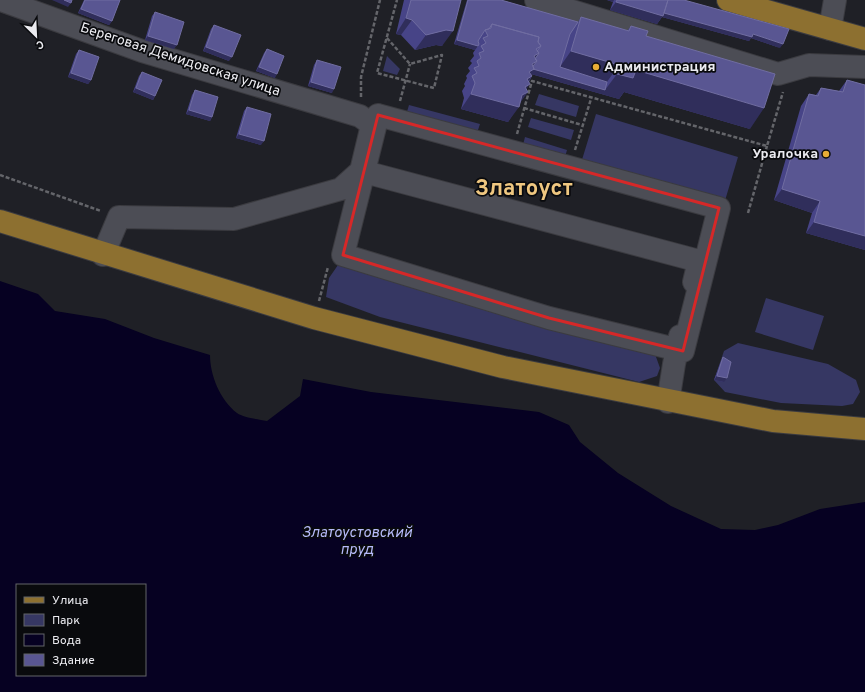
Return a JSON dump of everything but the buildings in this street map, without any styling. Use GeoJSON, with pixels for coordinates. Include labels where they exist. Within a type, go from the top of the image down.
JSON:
{"type":"FeatureCollection","features":[{"type":"Feature","properties":{"kind":"main road"},"geometry":{"type":"LineString","coordinates":[[728,0],[865,39]]}},
{"type":"Feature","properties":{"kind":"main road"},"geometry":{"type":"LineString","coordinates":[[0,221],[103,255],[321,320],[503,367],[668,402],[773,421],[865,429]]}},
{"type":"Feature","properties":{"kind":"street","name":"Береговая Демидовская улица"},"geometry":{"type":"LineString","coordinates":[[1,0],[142,51],[360,116]]}},
{"type":"Feature","properties":{"kind":"street"},"geometry":{"type":"LineString","coordinates":[[536,0],[778,74],[809,65],[865,67]]}},
{"type":"Feature","properties":{"kind":"street"},"geometry":{"type":"LineString","coordinates":[[830,29],[835,0]]}},
{"type":"Feature","properties":{"kind":"street"},"geometry":{"type":"LineString","coordinates":[[378,115],[570,167],[719,208],[683,351],[549,318],[343,255],[378,115]]}},
{"type":"Feature","properties":{"kind":"street"},"geometry":{"type":"LineString","coordinates":[[103,255],[119,217],[234,218],[341,189],[363,171],[372,125],[360,116]]}},
{"type":"Feature","properties":{"kind":"street"},"geometry":{"type":"LineString","coordinates":[[363,171],[699,261],[677,350],[668,402]]}},
{"type":"Feature","properties":{"kind":"path"},"geometry":{"type":"LineString","coordinates":[[360,116],[361,77],[380,0]]}},
{"type":"Feature","properties":{"kind":"path"},"geometry":{"type":"LineString","coordinates":[[398,0],[377,73],[434,88],[442,55],[410,64]]}},
{"type":"Feature","properties":{"kind":"path"},"geometry":{"type":"LineString","coordinates":[[387,38],[410,64]]}},
{"type":"Feature","properties":{"kind":"path"},"geometry":{"type":"LineString","coordinates":[[406,80],[410,64]]}},
{"type":"Feature","properties":{"kind":"path"},"geometry":{"type":"LineString","coordinates":[[748,213],[783,90],[778,74]]}},
{"type":"Feature","properties":{"kind":"path"},"geometry":{"type":"LineString","coordinates":[[512,152],[532,81],[591,99],[767,146]]}},
{"type":"Feature","properties":{"kind":"path"},"geometry":{"type":"LineString","coordinates":[[570,167],[591,99]]}},
{"type":"Feature","properties":{"kind":"path"},"geometry":{"type":"LineString","coordinates":[[524,108],[582,125]]}},
{"type":"Feature","properties":{"kind":"path"},"geometry":{"type":"LineString","coordinates":[[0,175],[119,217]]}},
{"type":"Feature","properties":{"kind":"highlighted area"},"geometry":{"type":"Polygon","coordinates":[[[378,115],[719,208],[683,351],[549,318],[343,255],[378,115]]]}},
{"type":"Feature","properties":{"kind":"green space"},"geometry":{"type":"Polygon","coordinates":[[[387,56],[400,69],[397,75],[383,71],[387,56]]]}},
{"type":"Feature","properties":{"kind":"green space"},"geometry":{"type":"Polygon","coordinates":[[[539,94],[579,106],[576,117],[535,105],[539,94]]]}},
{"type":"Feature","properties":{"kind":"green space"},"geometry":{"type":"Polygon","coordinates":[[[409,105],[480,124],[477,133],[406,115],[409,105]]]}},
{"type":"Feature","properties":{"kind":"green space"},"geometry":{"type":"Polygon","coordinates":[[[596,114],[738,157],[724,204],[581,163],[596,114]]]}},
{"type":"Feature","properties":{"kind":"green space"},"geometry":{"type":"Polygon","coordinates":[[[531,118],[574,130],[571,140],[528,127],[531,118]]]}},
{"type":"Feature","properties":{"kind":"green space"},"geometry":{"type":"Polygon","coordinates":[[[525,137],[567,150],[565,157],[523,145],[525,137]]]}},
{"type":"Feature","properties":{"kind":"green space"},"geometry":{"type":"Polygon","coordinates":[[[347,263],[655,354],[660,368],[657,376],[639,382],[380,317],[326,297],[329,278],[338,265],[347,263]]]}},
{"type":"Feature","properties":{"kind":"green space"},"geometry":{"type":"Polygon","coordinates":[[[766,298],[824,316],[813,350],[755,332],[766,298]]]}},
{"type":"Feature","properties":{"kind":"green space"},"geometry":{"type":"Polygon","coordinates":[[[738,343],[828,364],[856,380],[860,392],[853,404],[842,406],[781,403],[725,392],[714,380],[724,351],[738,343]]]}},
{"type":"Feature","properties":{"kind":"water","name":"Златоустовский пруд"},"geometry":{"type":"Polygon","coordinates":[[[0,281],[38,294],[55,311],[105,319],[154,338],[210,355],[210,363],[214,379],[221,394],[231,408],[240,415],[247,417],[267,421],[300,396],[303,379],[371,392],[539,412],[569,425],[580,442],[618,473],[671,506],[721,529],[755,530],[778,525],[820,509],[865,502],[865,692],[0,692],[0,281]]]}},
{"type":"Feature","properties":{"kind":"place","name":"Администрация"},"geometry":{"type":"Point","coordinates":[596,67]}},
{"type":"Feature","properties":{"kind":"place","name":"Уралочка"},"geometry":{"type":"Point","coordinates":[826,154]}},
{"type":"Feature","properties":{"kind":"district","name":"Златоуст"},"geometry":{"type":"Point","coordinates":[524,189]}}]}
